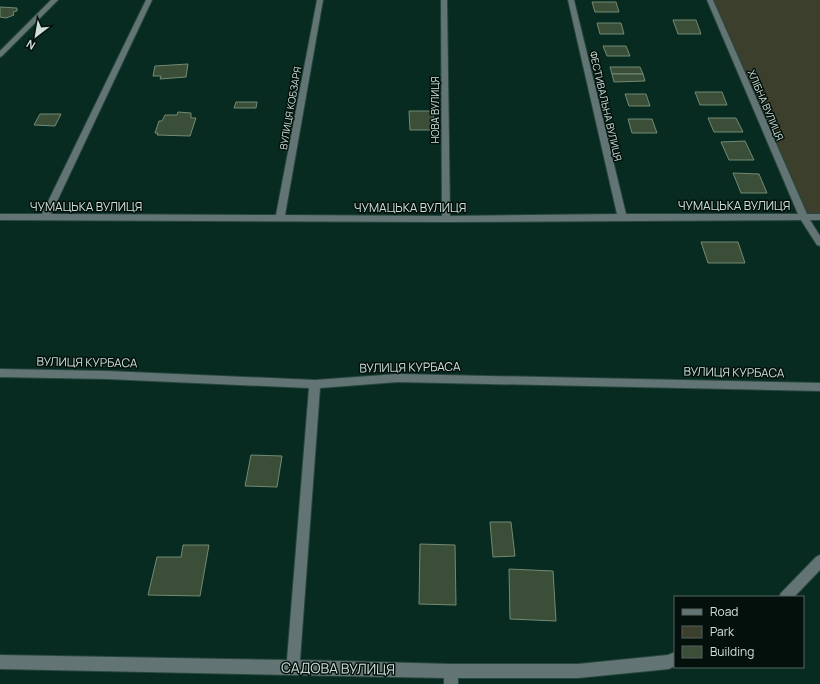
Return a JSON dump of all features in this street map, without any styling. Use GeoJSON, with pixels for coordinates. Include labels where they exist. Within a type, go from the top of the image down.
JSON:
{"type":"FeatureCollection","features":[{"type":"Feature","properties":{"kind":"street"},"geometry":{"type":"LineString","coordinates":[[0,55],[55,0]]}},
{"type":"Feature","properties":{"kind":"street"},"geometry":{"type":"LineString","coordinates":[[45,217],[149,0]]}},
{"type":"Feature","properties":{"kind":"street","name":"ВУЛИЦЯ КОБЗАРЯ"},"geometry":{"type":"LineString","coordinates":[[280,219],[320,0]]}},
{"type":"Feature","properties":{"kind":"street","name":"НОВА ВУЛИЦЯ"},"geometry":{"type":"LineString","coordinates":[[444,0],[446,219]]}},
{"type":"Feature","properties":{"kind":"street","name":"ФЕСТИВАЛЬНА ВУЛИЦЯ"},"geometry":{"type":"LineString","coordinates":[[571,0],[622,217]]}},
{"type":"Feature","properties":{"kind":"street","name":"ХЛІБНА ВУЛИЦЯ"},"geometry":{"type":"LineString","coordinates":[[710,0],[804,218],[820,244]]}},
{"type":"Feature","properties":{"kind":"street","name":"ЧУМАЦЬКА ВУЛИЦЯ"},"geometry":{"type":"LineString","coordinates":[[0,218],[446,219],[820,217]]}},
{"type":"Feature","properties":{"kind":"street","name":"ВУЛИЦЯ КУРБАСА"},"geometry":{"type":"LineString","coordinates":[[0,374],[107,375],[315,384],[398,378],[820,386]]}},
{"type":"Feature","properties":{"kind":"street"},"geometry":{"type":"LineString","coordinates":[[293,666],[315,384]]}},
{"type":"Feature","properties":{"kind":"street"},"geometry":{"type":"LineString","coordinates":[[786,596],[820,561]]}},
{"type":"Feature","properties":{"kind":"street","name":"САДОВА ВУЛИЦЯ"},"geometry":{"type":"LineString","coordinates":[[0,662],[293,666],[451,677],[578,671],[674,660]]}},
{"type":"Feature","properties":{"kind":"green space"},"geometry":{"type":"Polygon","coordinates":[[[710,0],[820,0],[820,217],[804,218],[710,0]]]}},
{"type":"Feature","properties":{"kind":"building"},"geometry":{"type":"Polygon","coordinates":[[[592,2],[616,2],[619,12],[595,12],[592,2]]]}},
{"type":"Feature","properties":{"kind":"building"},"geometry":{"type":"Polygon","coordinates":[[[0,7],[17,8],[17,11],[13,12],[14,15],[6,18],[0,17],[0,7]]]}},
{"type":"Feature","properties":{"kind":"building"},"geometry":{"type":"Polygon","coordinates":[[[673,20],[696,20],[701,34],[678,34],[673,20]]]}},
{"type":"Feature","properties":{"kind":"building"},"geometry":{"type":"Polygon","coordinates":[[[597,23],[621,23],[624,34],[600,34],[597,23]]]}},
{"type":"Feature","properties":{"kind":"building"},"geometry":{"type":"Polygon","coordinates":[[[603,46],[626,46],[630,56],[607,56],[603,46]]]}},
{"type":"Feature","properties":{"kind":"building"},"geometry":{"type":"Polygon","coordinates":[[[188,64],[186,77],[160,79],[161,76],[153,76],[155,66],[188,64]]]}},
{"type":"Feature","properties":{"kind":"building"},"geometry":{"type":"Polygon","coordinates":[[[610,67],[640,67],[643,74],[612,74],[610,67]]]}},
{"type":"Feature","properties":{"kind":"building"},"geometry":{"type":"Polygon","coordinates":[[[612,74],[643,74],[645,81],[614,82],[612,74]]]}},
{"type":"Feature","properties":{"kind":"building"},"geometry":{"type":"Polygon","coordinates":[[[695,92],[722,92],[727,105],[700,105],[695,92]]]}},
{"type":"Feature","properties":{"kind":"building"},"geometry":{"type":"Polygon","coordinates":[[[625,94],[646,94],[650,106],[629,106],[625,94]]]}},
{"type":"Feature","properties":{"kind":"building"},"geometry":{"type":"Polygon","coordinates":[[[236,102],[257,102],[256,108],[234,108],[236,102]]]}},
{"type":"Feature","properties":{"kind":"building"},"geometry":{"type":"Polygon","coordinates":[[[409,111],[433,111],[434,130],[410,130],[409,111]]]}},
{"type":"Feature","properties":{"kind":"building"},"geometry":{"type":"Polygon","coordinates":[[[178,112],[191,113],[191,118],[196,118],[190,136],[157,135],[158,133],[155,133],[159,121],[162,121],[165,115],[177,115],[178,112]]]}},
{"type":"Feature","properties":{"kind":"building"},"geometry":{"type":"Polygon","coordinates":[[[40,114],[61,114],[55,126],[34,125],[40,114]]]}},
{"type":"Feature","properties":{"kind":"building"},"geometry":{"type":"Polygon","coordinates":[[[708,118],[736,118],[743,132],[714,132],[708,118]]]}},
{"type":"Feature","properties":{"kind":"building"},"geometry":{"type":"Polygon","coordinates":[[[628,119],[652,119],[657,133],[632,133],[628,119]]]}},
{"type":"Feature","properties":{"kind":"building"},"geometry":{"type":"Polygon","coordinates":[[[745,141],[754,160],[729,160],[721,142],[745,141]]]}},
{"type":"Feature","properties":{"kind":"building"},"geometry":{"type":"Polygon","coordinates":[[[733,173],[759,174],[767,193],[741,193],[733,173]]]}},
{"type":"Feature","properties":{"kind":"building"},"geometry":{"type":"Polygon","coordinates":[[[701,242],[738,242],[745,263],[708,263],[701,242]]]}},
{"type":"Feature","properties":{"kind":"building"},"geometry":{"type":"Polygon","coordinates":[[[251,455],[282,456],[277,487],[245,486],[251,455]]]}},
{"type":"Feature","properties":{"kind":"building"},"geometry":{"type":"Polygon","coordinates":[[[490,522],[511,522],[515,556],[493,557],[490,522]]]}},
{"type":"Feature","properties":{"kind":"building"},"geometry":{"type":"Polygon","coordinates":[[[420,544],[455,545],[456,605],[419,604],[420,544]]]}},
{"type":"Feature","properties":{"kind":"building"},"geometry":{"type":"Polygon","coordinates":[[[183,545],[209,545],[200,596],[148,595],[157,557],[181,557],[183,545]]]}},
{"type":"Feature","properties":{"kind":"building"},"geometry":{"type":"Polygon","coordinates":[[[509,569],[553,571],[556,621],[510,619],[509,569]]]}}]}
